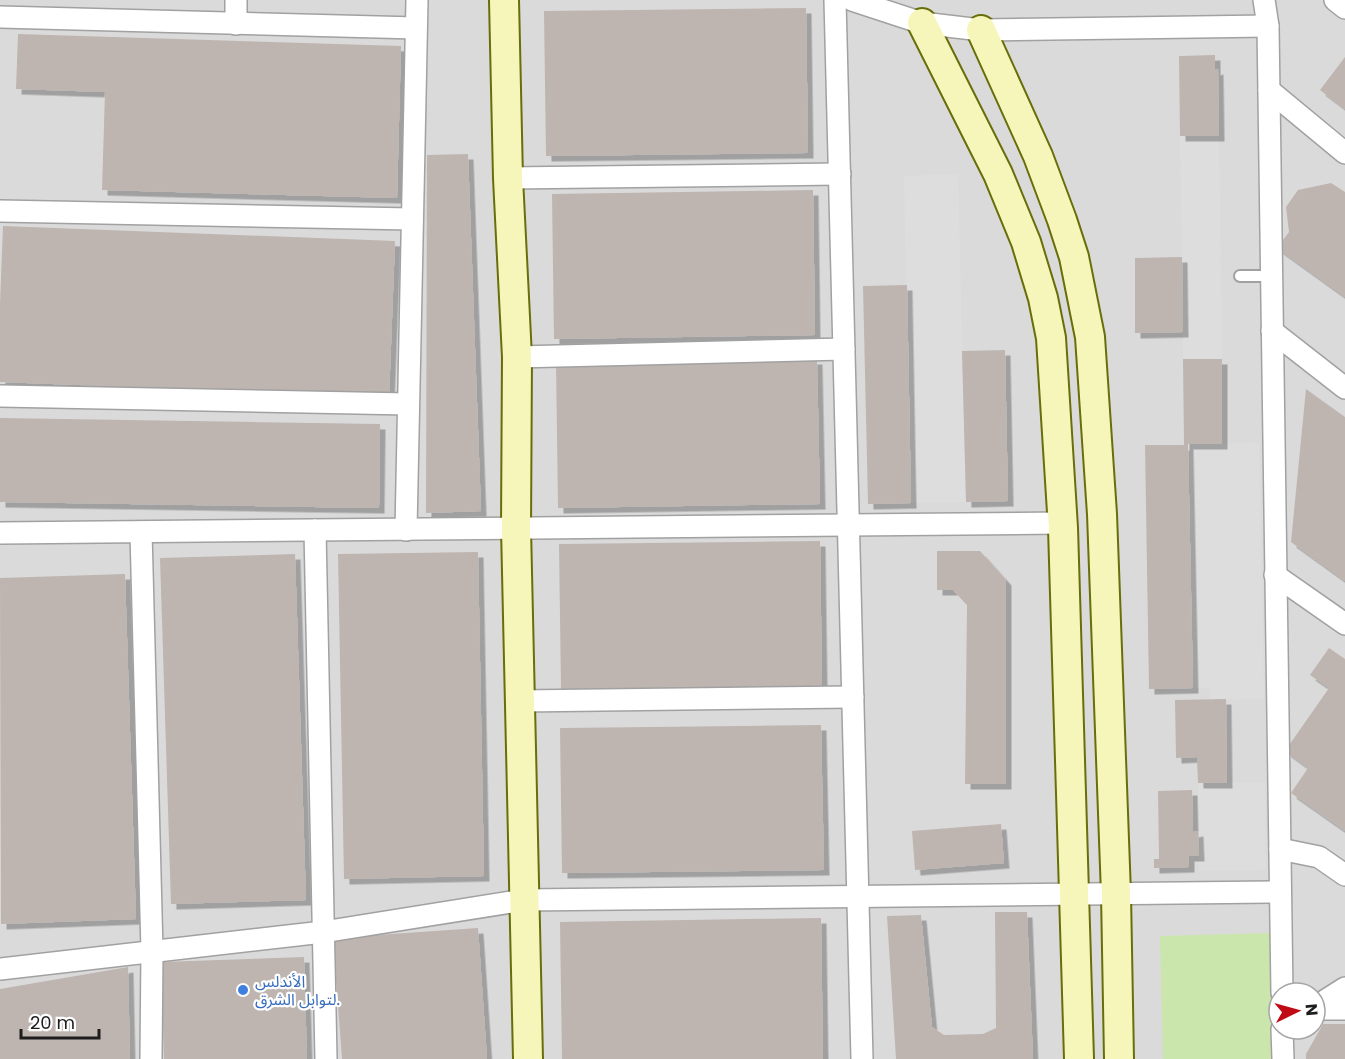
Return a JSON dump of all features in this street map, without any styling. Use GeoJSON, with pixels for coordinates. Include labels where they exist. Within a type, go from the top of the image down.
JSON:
{"type":"FeatureCollection","features":[{"type":"Feature","properties":{"kind":"street"},"geometry":{"type":"LineString","coordinates":[[0,8],[16,0]]}},
{"type":"Feature","properties":{"kind":"street"},"geometry":{"type":"LineString","coordinates":[[236,0],[236,24]]}},
{"type":"Feature","properties":{"kind":"street"},"geometry":{"type":"LineString","coordinates":[[406,530],[417,0]]}},
{"type":"Feature","properties":{"kind":"street"},"geometry":{"type":"LineString","coordinates":[[504,0],[508,178],[517,357],[516,528],[528,1059]]}},
{"type":"Feature","properties":{"kind":"street"},"geometry":{"type":"LineString","coordinates":[[835,0],[862,1059]]}},
{"type":"Feature","properties":{"kind":"street"},"geometry":{"type":"LineString","coordinates":[[852,0],[922,23],[981,30],[1268,26]]}},
{"type":"Feature","properties":{"kind":"street"},"geometry":{"type":"LineString","coordinates":[[1264,0],[1268,26],[1282,981]]}},
{"type":"Feature","properties":{"kind":"street"},"geometry":{"type":"LineString","coordinates":[[1335,0],[1345,8]]}},
{"type":"Feature","properties":{"kind":"street"},"geometry":{"type":"LineString","coordinates":[[0,17],[416,28]]}},
{"type":"Feature","properties":{"kind":"street"},"geometry":{"type":"LineString","coordinates":[[922,23],[999,174],[1026,242],[1051,338],[1063,523],[1076,894],[1079,1059]]}},
{"type":"Feature","properties":{"kind":"street"},"geometry":{"type":"LineString","coordinates":[[981,30],[1038,156],[1062,220],[1074,257],[1090,337],[1102,514],[1116,894],[1119,1059]]}},
{"type":"Feature","properties":{"kind":"street"},"geometry":{"type":"LineString","coordinates":[[1269,90],[1345,153]]}},
{"type":"Feature","properties":{"kind":"street"},"geometry":{"type":"LineString","coordinates":[[508,178],[840,174]]}},
{"type":"Feature","properties":{"kind":"street"},"geometry":{"type":"LineString","coordinates":[[0,211],[412,219]]}},
{"type":"Feature","properties":{"kind":"street"},"geometry":{"type":"LineString","coordinates":[[1272,331],[1345,388]]}},
{"type":"Feature","properties":{"kind":"street"},"geometry":{"type":"LineString","coordinates":[[517,357],[844,349]]}},
{"type":"Feature","properties":{"kind":"street"},"geometry":{"type":"LineString","coordinates":[[0,396],[408,405]]}},
{"type":"Feature","properties":{"kind":"street"},"geometry":{"type":"LineString","coordinates":[[0,533],[1063,523]]}},
{"type":"Feature","properties":{"kind":"street"},"geometry":{"type":"LineString","coordinates":[[315,530],[326,1059]]}},
{"type":"Feature","properties":{"kind":"street"},"geometry":{"type":"LineString","coordinates":[[141,532],[152,951],[151,1059]]}},
{"type":"Feature","properties":{"kind":"street"},"geometry":{"type":"LineString","coordinates":[[1275,575],[1345,624]]}},
{"type":"Feature","properties":{"kind":"street"},"geometry":{"type":"LineString","coordinates":[[520,701],[853,698]]}},
{"type":"Feature","properties":{"kind":"street"},"geometry":{"type":"LineString","coordinates":[[1280,849],[1319,857],[1345,874]]}},
{"type":"Feature","properties":{"kind":"street"},"geometry":{"type":"LineString","coordinates":[[0,969],[323,932],[524,900],[1280,892]]}},
{"type":"Feature","properties":{"kind":"street"},"geometry":{"type":"LineString","coordinates":[[1327,1000],[1345,988]]}},
{"type":"Feature","properties":{"kind":"street"},"geometry":{"type":"LineString","coordinates":[[1327,1008],[1345,1009]]}},
{"type":"Feature","properties":{"kind":"lane"},"geometry":{"type":"LineString","coordinates":[[1240,276],[1272,276]]}},
{"type":"Feature","properties":{"kind":"shaded area"},"geometry":{"type":"Polygon","coordinates":[[[0,0],[1345,0],[1345,1059],[0,1059],[0,0]]]}},
{"type":"Feature","properties":{"kind":"shaded area"},"geometry":{"type":"Polygon","coordinates":[[[1180,136],[1219,136],[1222,359],[1183,359],[1180,136]]]}},
{"type":"Feature","properties":{"kind":"shaded area"},"geometry":{"type":"Polygon","coordinates":[[[958,174],[966,502],[911,503],[904,176],[958,174]]]}},
{"type":"Feature","properties":{"kind":"shaded area"},"geometry":{"type":"Polygon","coordinates":[[[1259,443],[1264,699],[1210,700],[1210,688],[1193,688],[1188,445],[1184,444],[1259,443]]]}},
{"type":"Feature","properties":{"kind":"shaded area"},"geometry":{"type":"Polygon","coordinates":[[[1265,782],[1266,870],[1199,871],[1198,783],[1265,782]]]}},
{"type":"Feature","properties":{"kind":"green space"},"geometry":{"type":"Polygon","coordinates":[[[1270,933],[1271,981],[1267,981],[1267,1041],[1273,1041],[1273,1059],[1163,1059],[1160,936],[1270,933]]]}},
{"type":"Feature","properties":{"kind":"building"},"geometry":{"type":"Polygon","coordinates":[[[806,8],[808,153],[546,156],[544,11],[806,8]]]}},
{"type":"Feature","properties":{"kind":"building"},"geometry":{"type":"Polygon","coordinates":[[[18,34],[401,46],[397,198],[102,190],[105,92],[16,89],[18,34]]]}},
{"type":"Feature","properties":{"kind":"building"},"geometry":{"type":"Polygon","coordinates":[[[1215,55],[1215,70],[1218,69],[1219,136],[1180,136],[1179,56],[1215,55]]]}},
{"type":"Feature","properties":{"kind":"building"},"geometry":{"type":"Polygon","coordinates":[[[1345,57],[1345,109],[1320,90],[1345,57]]]}},
{"type":"Feature","properties":{"kind":"building"},"geometry":{"type":"Polygon","coordinates":[[[468,154],[481,511],[426,513],[427,155],[468,154]]]}},
{"type":"Feature","properties":{"kind":"building"},"geometry":{"type":"Polygon","coordinates":[[[1331,183],[1345,192],[1345,297],[1277,248],[1289,232],[1286,207],[1298,190],[1331,183]]]}},
{"type":"Feature","properties":{"kind":"building"},"geometry":{"type":"Polygon","coordinates":[[[813,190],[815,335],[554,339],[552,194],[813,190]]]}},
{"type":"Feature","properties":{"kind":"building"},"geometry":{"type":"Polygon","coordinates":[[[3,226],[395,241],[389,397],[0,382],[3,226]]]}},
{"type":"Feature","properties":{"kind":"building"},"geometry":{"type":"Polygon","coordinates":[[[1182,257],[1183,332],[1135,333],[1135,258],[1182,257]]]}},
{"type":"Feature","properties":{"kind":"building"},"geometry":{"type":"Polygon","coordinates":[[[907,285],[911,503],[868,504],[863,286],[907,285]]]}},
{"type":"Feature","properties":{"kind":"building"},"geometry":{"type":"Polygon","coordinates":[[[1005,350],[1008,501],[966,502],[962,351],[1005,350]]]}},
{"type":"Feature","properties":{"kind":"building"},"geometry":{"type":"Polygon","coordinates":[[[817,359],[820,504],[558,508],[556,363],[817,359]]]}},
{"type":"Feature","properties":{"kind":"building"},"geometry":{"type":"Polygon","coordinates":[[[1183,359],[1222,359],[1222,444],[1188,444],[1193,688],[1149,689],[1145,445],[1184,445],[1183,359]]]}},
{"type":"Feature","properties":{"kind":"building"},"geometry":{"type":"Polygon","coordinates":[[[1306,389],[1345,417],[1345,581],[1291,542],[1306,389]]]}},
{"type":"Feature","properties":{"kind":"building"},"geometry":{"type":"Polygon","coordinates":[[[0,418],[380,424],[379,508],[0,502],[0,418]]]}},
{"type":"Feature","properties":{"kind":"building"},"geometry":{"type":"Polygon","coordinates":[[[820,541],[822,686],[561,689],[559,544],[820,541]]]}},
{"type":"Feature","properties":{"kind":"building"},"geometry":{"type":"Polygon","coordinates":[[[937,551],[980,551],[1006,580],[1006,784],[965,784],[967,605],[953,590],[937,590],[937,551]]]}},
{"type":"Feature","properties":{"kind":"building"},"geometry":{"type":"Polygon","coordinates":[[[478,552],[484,876],[344,879],[338,554],[478,552]]]}},
{"type":"Feature","properties":{"kind":"building"},"geometry":{"type":"Polygon","coordinates":[[[295,554],[306,900],[171,904],[160,558],[295,554]]]}},
{"type":"Feature","properties":{"kind":"building"},"geometry":{"type":"Polygon","coordinates":[[[125,574],[136,919],[1,924],[0,578],[125,574]]]}},
{"type":"Feature","properties":{"kind":"building"},"geometry":{"type":"Polygon","coordinates":[[[1329,648],[1345,659],[1345,831],[1291,793],[1308,768],[1285,751],[1329,688],[1310,675],[1329,648]]]}},
{"type":"Feature","properties":{"kind":"building"},"geometry":{"type":"Polygon","coordinates":[[[1226,699],[1227,783],[1198,783],[1197,757],[1176,758],[1175,700],[1226,699]]]}},
{"type":"Feature","properties":{"kind":"building"},"geometry":{"type":"Polygon","coordinates":[[[821,725],[824,870],[562,873],[560,728],[821,725]]]}},
{"type":"Feature","properties":{"kind":"building"},"geometry":{"type":"Polygon","coordinates":[[[1192,790],[1193,832],[1198,831],[1199,856],[1189,856],[1189,867],[1154,868],[1154,859],[1159,859],[1158,791],[1192,790]]]}},
{"type":"Feature","properties":{"kind":"building"},"geometry":{"type":"Polygon","coordinates":[[[1001,824],[1004,863],[915,870],[912,831],[1001,824]]]}},
{"type":"Feature","properties":{"kind":"building"},"geometry":{"type":"Polygon","coordinates":[[[995,912],[1027,912],[1033,1059],[896,1059],[887,916],[921,915],[932,1027],[944,1035],[983,1034],[996,1028],[995,912]]]}},
{"type":"Feature","properties":{"kind":"building"},"geometry":{"type":"Polygon","coordinates":[[[821,918],[823,1059],[562,1059],[560,922],[821,918]]]}},
{"type":"Feature","properties":{"kind":"building"},"geometry":{"type":"Polygon","coordinates":[[[478,928],[487,1059],[342,1059],[333,938],[478,928]]]}},
{"type":"Feature","properties":{"kind":"building"},"geometry":{"type":"Polygon","coordinates":[[[304,957],[307,1059],[164,1059],[161,962],[304,957]]]}},
{"type":"Feature","properties":{"kind":"building"},"geometry":{"type":"Polygon","coordinates":[[[128,967],[130,1059],[0,1059],[0,989],[128,967]]]}},
{"type":"Feature","properties":{"kind":"building"},"geometry":{"type":"Polygon","coordinates":[[[1327,1024],[1345,1024],[1345,1059],[1306,1059],[1306,1054],[1313,1041],[1327,1041],[1327,1024]]]}},
{"type":"Feature","properties":{"kind":"place","name":"الأندلس لتوابل الشرق."},"geometry":{"type":"Point","coordinates":[243,990]}}]}
